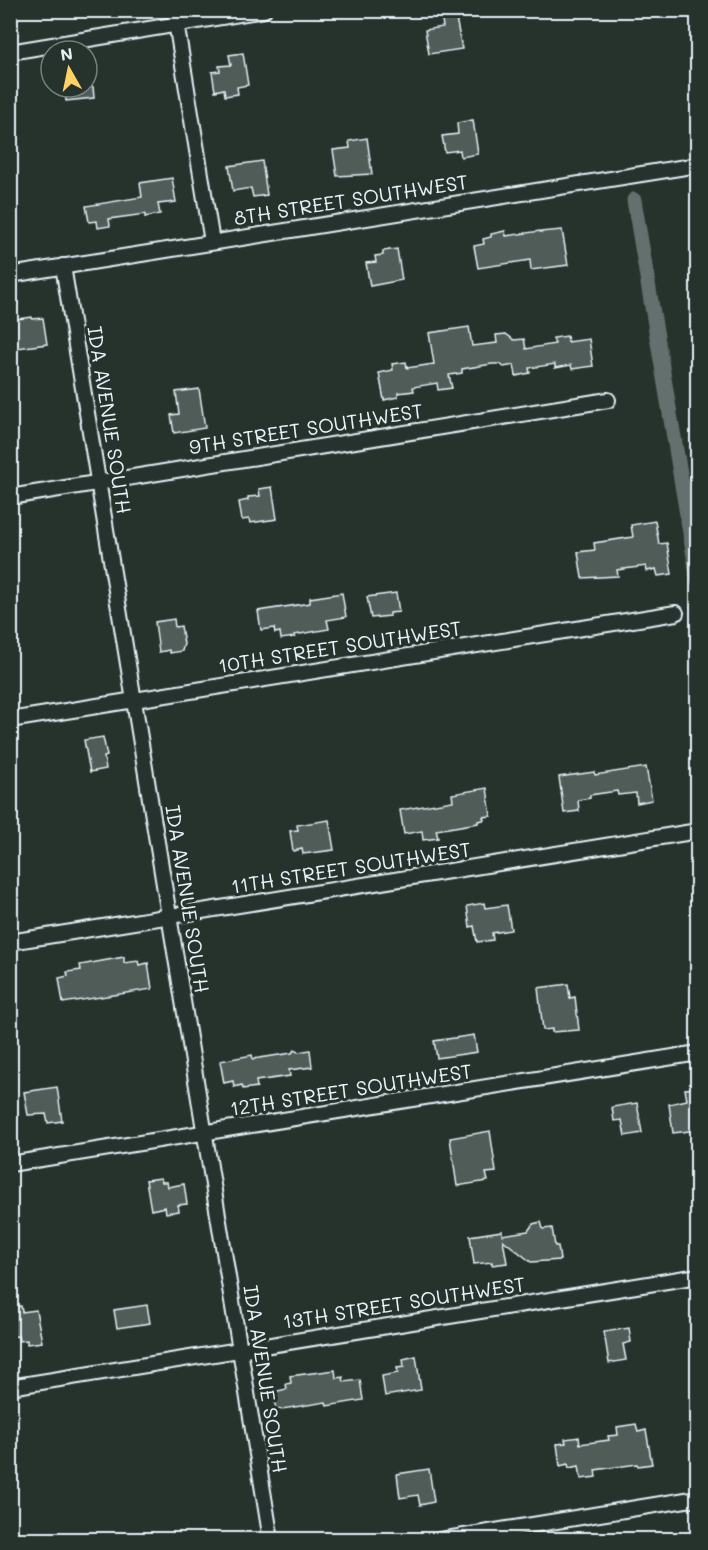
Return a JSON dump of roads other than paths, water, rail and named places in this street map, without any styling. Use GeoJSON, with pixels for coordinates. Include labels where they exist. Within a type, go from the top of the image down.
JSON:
{"type":"FeatureCollection","features":[{"type":"Feature","properties":{"kind":"street"},"geometry":{"type":"LineString","coordinates":[[10,52],[175,18],[264,10]]}},
{"type":"Feature","properties":{"kind":"street"},"geometry":{"type":"LineString","coordinates":[[175,18],[212,242]]}},
{"type":"Feature","properties":{"kind":"street","name":"8TH STREET SOUTHWEST"},"geometry":{"type":"LineString","coordinates":[[10,274],[698,165]]}},
{"type":"Feature","properties":{"kind":"street","name":"IDA AVENUE SOUTH"},"geometry":{"type":"LineString","coordinates":[[63,266],[270,1539]]}},
{"type":"Feature","properties":{"kind":"street","name":"9TH STREET SOUTHWEST"},"geometry":{"type":"LineString","coordinates":[[10,497],[608,400]]}},
{"type":"Feature","properties":{"kind":"street","name":"10TH STREET SOUTHWEST"},"geometry":{"type":"LineString","coordinates":[[10,720],[676,613]]}},
{"type":"Feature","properties":{"kind":"street","name":"11TH STREET SOUTHWEST"},"geometry":{"type":"LineString","coordinates":[[10,942],[698,831]]}},
{"type":"Feature","properties":{"kind":"street","name":"12TH STREET SOUTHWEST"},"geometry":{"type":"LineString","coordinates":[[10,1164],[698,1053]]}},
{"type":"Feature","properties":{"kind":"street","name":"13TH STREET SOUTHWEST"},"geometry":{"type":"LineString","coordinates":[[10,1387],[698,1275]]}},
{"type":"Feature","properties":{"kind":"street"},"geometry":{"type":"LineString","coordinates":[[440,1539],[698,1498]]}},
{"type":"Feature","properties":{"kind":"waterway"},"geometry":{"type":"LineString","coordinates":[[634,200],[698,580]]}}]}
